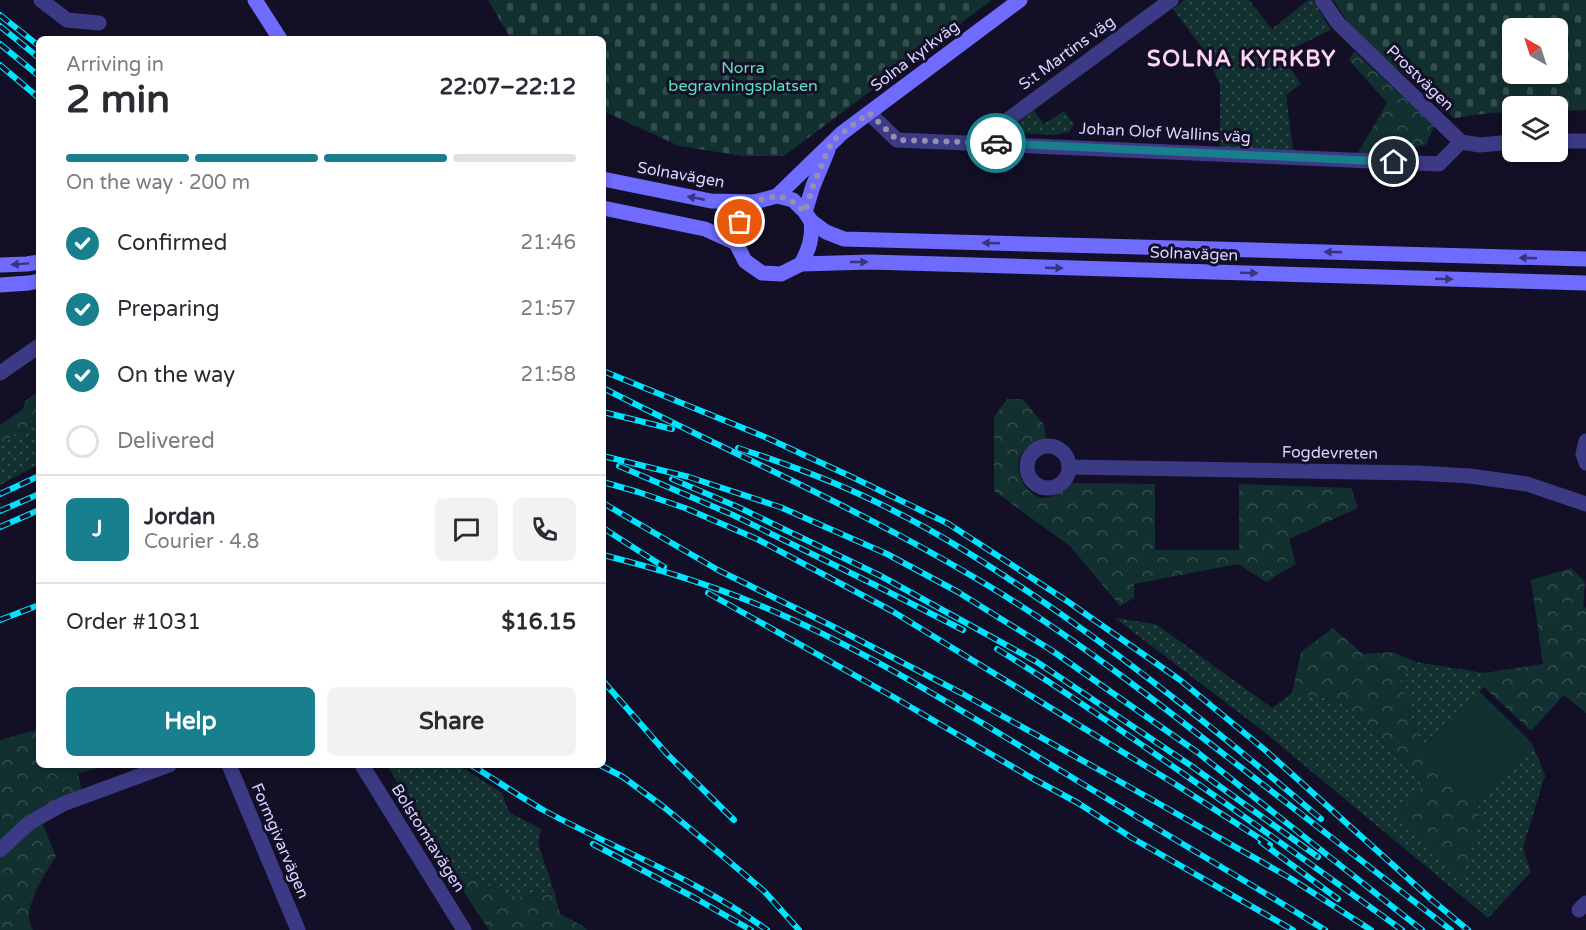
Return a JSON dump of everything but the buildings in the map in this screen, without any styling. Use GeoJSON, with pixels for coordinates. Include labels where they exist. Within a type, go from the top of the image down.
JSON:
{"type":"FeatureCollection","features":[{"type":"Feature","properties":{"kind":"main road"},"geometry":{"type":"LineString","coordinates":[[255,0],[278,36]]}},
{"type":"Feature","properties":{"kind":"main road","name":"Solna kyrkväg"},"geometry":{"type":"LineString","coordinates":[[777,196],[832,141],[1020,0]]}},
{"type":"Feature","properties":{"kind":"main road"},"geometry":{"type":"LineString","coordinates":[[801,264],[813,233],[808,216],[817,177],[832,141]]}},
{"type":"Feature","properties":{"kind":"main road","name":"Solnavägen"},"geometry":{"type":"LineString","coordinates":[[606,180],[711,201],[754,202],[777,196],[793,200],[826,232],[844,239],[1586,259]]}},
{"type":"Feature","properties":{"kind":"main road"},"geometry":{"type":"LineString","coordinates":[[736,243],[740,222],[754,202]]}},
{"type":"Feature","properties":{"kind":"main road","name":"Solnavägen"},"geometry":{"type":"LineString","coordinates":[[606,209],[705,229],[736,243],[746,261],[762,273],[781,274],[801,264],[870,262],[1586,283]]}},
{"type":"Feature","properties":{"kind":"main road"},"geometry":{"type":"LineString","coordinates":[[0,265],[36,262]]}},
{"type":"Feature","properties":{"kind":"main road"},"geometry":{"type":"LineString","coordinates":[[0,285],[36,281]]}},
{"type":"Feature","properties":{"kind":"street"},"geometry":{"type":"LineString","coordinates":[[41,0],[67,20],[99,23]]}},
{"type":"Feature","properties":{"kind":"street","name":"S:t Martins väg"},"geometry":{"type":"LineString","coordinates":[[995,143],[1006,121],[1171,0]]}},
{"type":"Feature","properties":{"kind":"street","name":"Prostvägen"},"geometry":{"type":"LineString","coordinates":[[1322,0],[1338,23],[1461,142]]}},
{"type":"Feature","properties":{"kind":"street","name":"Johan Olof Wallins väg"},"geometry":{"type":"LineString","coordinates":[[869,113],[897,140],[1439,164],[1461,142]]}},
{"type":"Feature","properties":{"kind":"street"},"geometry":{"type":"LineString","coordinates":[[1568,141],[1586,141]]}},
{"type":"Feature","properties":{"kind":"street"},"geometry":{"type":"LineString","coordinates":[[1461,142],[1480,145],[1502,143]]}},
{"type":"Feature","properties":{"kind":"street"},"geometry":{"type":"LineString","coordinates":[[0,373],[36,348]]}},
{"type":"Feature","properties":{"kind":"street"},"geometry":{"type":"LineString","coordinates":[[1586,441],[1583,454],[1586,463]]}},
{"type":"Feature","properties":{"kind":"street","name":"Fogdevreten"},"geometry":{"type":"LineString","coordinates":[[1070,467],[1417,473],[1470,476],[1527,484],[1586,504]]}},
{"type":"Feature","properties":{"kind":"street"},"geometry":{"type":"LineString","coordinates":[[0,850],[29,823],[63,804],[161,768]]}},
{"type":"Feature","properties":{"kind":"street","name":"Formgivarvägen"},"geometry":{"type":"LineString","coordinates":[[230,768],[298,930]]}},
{"type":"Feature","properties":{"kind":"street","name":"Bolstomtavägen"},"geometry":{"type":"LineString","coordinates":[[364,768],[464,930]]}},
{"type":"Feature","properties":{"kind":"green space","name":"Norra begravningsplatsen"},"geometry":{"type":"Polygon","coordinates":[[[488,0],[992,0],[784,156],[743,156],[679,146],[606,112],[606,36],[509,36],[488,0]]]}},
{"type":"Feature","properties":{"kind":"green space"},"geometry":{"type":"Polygon","coordinates":[[[1184,0],[1249,0],[1272,29],[1308,0],[1313,0],[1331,30],[1281,54],[1301,84],[1286,95],[1293,150],[1220,148],[1220,85],[1208,56],[1173,9],[1184,0]]]}},
{"type":"Feature","properties":{"kind":"green space"},"geometry":{"type":"Polygon","coordinates":[[[1333,0],[1586,0],[1586,110],[1568,111],[1568,96],[1502,96],[1502,112],[1454,118],[1349,24],[1333,0]]]}},
{"type":"Feature","properties":{"kind":"green space"},"geometry":{"type":"Polygon","coordinates":[[[1354,51],[1434,126],[1426,145],[1356,156],[1387,103],[1349,60],[1354,51]]]}},
{"type":"Feature","properties":{"kind":"green space"},"geometry":{"type":"Polygon","coordinates":[[[1033,110],[1044,124],[1064,111],[1074,124],[1069,132],[1053,135],[1020,133],[1017,124],[1033,110]]]}},
{"type":"Feature","properties":{"kind":"green space"},"geometry":{"type":"Polygon","coordinates":[[[36,395],[36,422],[0,444],[0,425],[23,409],[25,401],[36,395]]]}},
{"type":"Feature","properties":{"kind":"green space"},"geometry":{"type":"Polygon","coordinates":[[[1007,399],[1023,399],[1044,425],[1046,439],[1025,450],[1018,463],[1021,478],[1030,492],[1047,498],[1062,491],[1071,483],[1155,484],[1155,550],[1239,550],[1239,484],[1351,488],[1358,508],[1289,539],[1296,564],[1266,582],[1238,564],[1134,584],[1134,598],[1120,606],[1070,546],[994,491],[994,417],[1007,399]]]}},
{"type":"Feature","properties":{"kind":"green space"},"geometry":{"type":"Polygon","coordinates":[[[36,422],[36,466],[0,485],[0,444],[36,422]]]}},
{"type":"Feature","properties":{"kind":"green space"},"geometry":{"type":"Polygon","coordinates":[[[1571,568],[1585,582],[1583,606],[1586,608],[1586,713],[1564,695],[1531,731],[1484,687],[1484,673],[1543,664],[1531,580],[1571,568]]]}},
{"type":"Feature","properties":{"kind":"green space"},"geometry":{"type":"Polygon","coordinates":[[[1115,618],[1156,624],[1272,708],[1292,693],[1337,700],[1375,734],[1424,784],[1480,821],[1477,799],[1532,743],[1545,775],[1523,848],[1531,872],[1488,918],[1263,731],[1115,618]]]}},
{"type":"Feature","properties":{"kind":"green space"},"geometry":{"type":"Polygon","coordinates":[[[1333,628],[1363,654],[1393,652],[1416,662],[1398,684],[1410,702],[1409,718],[1424,747],[1477,799],[1480,821],[1461,880],[1398,815],[1424,784],[1375,734],[1337,700],[1292,693],[1301,652],[1333,628]]]}},
{"type":"Feature","properties":{"kind":"green space"},"geometry":{"type":"Polygon","coordinates":[[[1416,662],[1484,673],[1484,687],[1424,747],[1409,718],[1410,702],[1398,684],[1416,662]]]}},
{"type":"Feature","properties":{"kind":"green space"},"geometry":{"type":"Polygon","coordinates":[[[1479,691],[1532,743],[1477,799],[1424,747],[1479,691]]]}},
{"type":"Feature","properties":{"kind":"green space"},"geometry":{"type":"Polygon","coordinates":[[[36,730],[36,768],[97,768],[78,774],[82,791],[38,813],[56,856],[31,903],[29,913],[33,930],[0,930],[0,740],[36,730]]]}},
{"type":"Feature","properties":{"kind":"green space"},"geometry":{"type":"Polygon","coordinates":[[[389,768],[463,768],[502,793],[509,812],[541,829],[538,843],[555,894],[510,897],[445,863],[389,768]]]}},
{"type":"Feature","properties":{"kind":"green space"},"geometry":{"type":"Polygon","coordinates":[[[445,863],[510,897],[555,894],[560,914],[587,930],[489,930],[445,863]]]}},
{"type":"Feature","properties":{"kind":"railway"},"geometry":{"type":"LineString","coordinates":[[0,15],[36,44]]}},
{"type":"Feature","properties":{"kind":"railway"},"geometry":{"type":"LineString","coordinates":[[0,26],[36,56]]}},
{"type":"Feature","properties":{"kind":"railway"},"geometry":{"type":"LineString","coordinates":[[0,44],[36,74]]}},
{"type":"Feature","properties":{"kind":"railway"},"geometry":{"type":"LineString","coordinates":[[0,65],[36,95]]}},
{"type":"Feature","properties":{"kind":"railway"},"geometry":{"type":"LineString","coordinates":[[606,372],[765,437],[852,477],[947,523],[1009,563],[1180,680],[1265,750],[1468,930]]}},
{"type":"Feature","properties":{"kind":"railway"},"geometry":{"type":"LineString","coordinates":[[606,389],[867,518],[971,575],[1021,606],[1075,642],[1153,700],[1451,930]]}},
{"type":"Feature","properties":{"kind":"railway"},"geometry":{"type":"LineString","coordinates":[[606,413],[672,429]]}},
{"type":"Feature","properties":{"kind":"railway"},"geometry":{"type":"LineString","coordinates":[[738,448],[853,491],[910,519],[986,564],[1078,626],[1150,679],[1321,819]]}},
{"type":"Feature","properties":{"kind":"railway"},"geometry":{"type":"LineString","coordinates":[[606,457],[689,477],[780,507],[887,554],[958,592],[1051,650],[1197,752],[1422,930]]}},
{"type":"Feature","properties":{"kind":"railway"},"geometry":{"type":"LineString","coordinates":[[619,466],[733,515],[963,630]]}},
{"type":"Feature","properties":{"kind":"railway"},"geometry":{"type":"LineString","coordinates":[[0,494],[36,477]]}},
{"type":"Feature","properties":{"kind":"railway"},"geometry":{"type":"LineString","coordinates":[[672,479],[738,507],[879,575],[1037,662],[1190,765],[1318,857]]}},
{"type":"Feature","properties":{"kind":"railway"},"geometry":{"type":"LineString","coordinates":[[606,483],[685,508],[757,539],[892,611],[1175,784],[1270,845]]}},
{"type":"Feature","properties":{"kind":"railway"},"geometry":{"type":"LineString","coordinates":[[0,511],[36,495]]}},
{"type":"Feature","properties":{"kind":"railway"},"geometry":{"type":"LineString","coordinates":[[606,505],[718,570],[963,694],[1290,878],[1371,930]]}},
{"type":"Feature","properties":{"kind":"railway"},"geometry":{"type":"LineString","coordinates":[[0,527],[36,511]]}},
{"type":"Feature","properties":{"kind":"railway"},"geometry":{"type":"LineString","coordinates":[[606,530],[664,567]]}},
{"type":"Feature","properties":{"kind":"railway"},"geometry":{"type":"LineString","coordinates":[[606,556],[717,589],[836,640],[953,706],[1325,930]]}},
{"type":"Feature","properties":{"kind":"railway"},"geometry":{"type":"LineString","coordinates":[[708,593],[1078,803],[1132,838],[1293,930]]}},
{"type":"Feature","properties":{"kind":"railway"},"geometry":{"type":"LineString","coordinates":[[0,620],[36,606]]}},
{"type":"Feature","properties":{"kind":"railway"},"geometry":{"type":"LineString","coordinates":[[997,649],[1145,747],[1402,930]]}},
{"type":"Feature","properties":{"kind":"railway"},"geometry":{"type":"LineString","coordinates":[[606,684],[667,754],[734,820]]}},
{"type":"Feature","properties":{"kind":"railway"},"geometry":{"type":"LineString","coordinates":[[476,768],[545,811],[714,896],[767,930]]}},
{"type":"Feature","properties":{"kind":"railway"},"geometry":{"type":"LineString","coordinates":[[606,768],[623,777],[665,808],[764,891],[799,930]]}},
{"type":"Feature","properties":{"kind":"railway"},"geometry":{"type":"LineString","coordinates":[[1261,842],[1338,899]]}},
{"type":"Feature","properties":{"kind":"railway"},"geometry":{"type":"LineString","coordinates":[[593,844],[751,930]]}},
{"type":"Feature","properties":{"kind":"way so far"},"geometry":{"type":"LineString","coordinates":[[740,222],[754,202],[764,198],[777,196],[793,200],[805,212],[832,141],[869,113],[897,140],[996,143]]}},
{"type":"Feature","properties":{"kind":"district","name":"SOLNA KYRKBY"},"geometry":{"type":"Point","coordinates":[1242,59]}},
{"type":"Feature","properties":{"kind":"route"},"geometry":{"type":"LineString","coordinates":[[996,143],[1394,162]]}}]}
